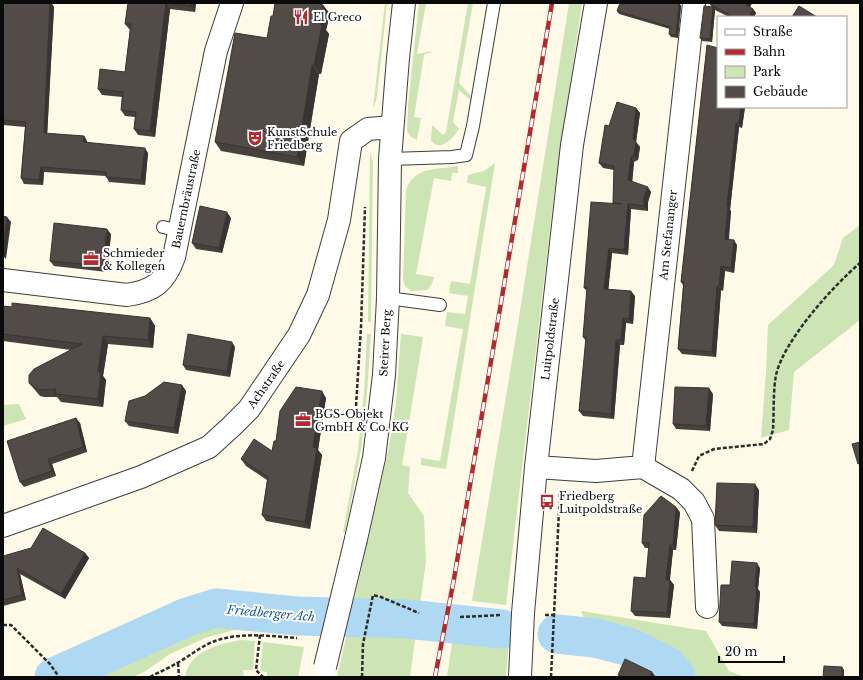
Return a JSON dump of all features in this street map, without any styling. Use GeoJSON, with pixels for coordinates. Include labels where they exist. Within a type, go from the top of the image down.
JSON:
{"type":"FeatureCollection","features":[{"type":"Feature","properties":{"kind":"street","name":"Bauernbräustraße"},"geometry":{"type":"LineString","coordinates":[[3,280],[127,295],[142,293],[152,288],[163,279],[170,269],[174,256],[172,229],[216,51],[232,3]]}},
{"type":"Feature","properties":{"kind":"street","name":"Steirer Berg"},"geometry":{"type":"LineString","coordinates":[[324,672],[374,458],[384,375],[388,298],[390,159],[404,3]]}},
{"type":"Feature","properties":{"kind":"street","name":"Luitpoldstraße"},"geometry":{"type":"LineString","coordinates":[[520,677],[536,467],[572,145],[596,3]]}},
{"type":"Feature","properties":{"kind":"street","name":"Am Stefananger"},"geometry":{"type":"LineString","coordinates":[[643,467],[694,3]]}},
{"type":"Feature","properties":{"kind":"street","name":"Achstraße"},"geometry":{"type":"LineString","coordinates":[[3,526],[141,477],[208,446],[232,426],[249,409],[299,334],[318,295],[339,220],[351,141],[368,129],[392,127]]}},
{"type":"Feature","properties":{"kind":"street"},"geometry":{"type":"LineString","coordinates":[[536,467],[596,471],[643,467],[681,489],[694,502],[703,520],[707,607]]}},
{"type":"Feature","properties":{"kind":"lane"},"geometry":{"type":"LineString","coordinates":[[390,159],[452,157],[466,155],[473,126],[494,3]]}},
{"type":"Feature","properties":{"kind":"lane"},"geometry":{"type":"LineString","coordinates":[[388,298],[440,306]]}},
{"type":"Feature","properties":{"kind":"path"},"geometry":{"type":"LineString","coordinates":[[356,407],[361,327],[365,200]]}},
{"type":"Feature","properties":{"kind":"path"},"geometry":{"type":"LineString","coordinates":[[681,489],[699,456],[714,449],[764,444],[770,438],[773,430],[776,376],[779,364],[796,336],[814,311],[846,275],[860,263]]}},
{"type":"Feature","properties":{"kind":"path"},"geometry":{"type":"LineString","coordinates":[[362,677],[364,636],[374,595],[419,613]]}},
{"type":"Feature","properties":{"kind":"path"},"geometry":{"type":"LineString","coordinates":[[552,677],[554,615]]}},
{"type":"Feature","properties":{"kind":"path"},"geometry":{"type":"LineString","coordinates":[[3,626],[11,625],[50,664],[59,677]]}},
{"type":"Feature","properties":{"kind":"path"},"geometry":{"type":"LineString","coordinates":[[150,677],[178,663],[194,651],[229,637],[260,635],[297,638]]}},
{"type":"Feature","properties":{"kind":"path"},"geometry":{"type":"LineString","coordinates":[[260,635],[256,670],[263,677]]}},
{"type":"Feature","properties":{"kind":"path"},"geometry":{"type":"LineString","coordinates":[[178,663],[179,677]]}},
{"type":"Feature","properties":{"kind":"green space"},"geometry":{"type":"Polygon","coordinates":[[[385,3],[387,3],[377,96],[373,108],[385,3]]]}},
{"type":"Feature","properties":{"kind":"green space"},"geometry":{"type":"Polygon","coordinates":[[[419,3],[426,3],[417,54],[432,51],[424,55],[414,117],[421,118],[417,140],[411,137],[407,131],[408,105],[419,3]]]}},
{"type":"Feature","properties":{"kind":"green space"},"geometry":{"type":"Polygon","coordinates":[[[468,3],[473,3],[459,83],[471,96],[470,100],[459,90],[453,122],[459,129],[450,140],[442,145],[438,145],[431,140],[432,125],[443,135],[446,132],[468,3]]]}},
{"type":"Feature","properties":{"kind":"green space"},"geometry":{"type":"Polygon","coordinates":[[[569,3],[582,3],[554,195],[506,605],[472,601],[516,336],[569,3]]]}},
{"type":"Feature","properties":{"kind":"green space"},"geometry":{"type":"Polygon","coordinates":[[[370,153],[373,161],[371,322],[368,322],[370,153]]]}},
{"type":"Feature","properties":{"kind":"green space"},"geometry":{"type":"Polygon","coordinates":[[[495,163],[446,469],[421,465],[421,458],[440,461],[463,329],[445,326],[447,312],[465,314],[468,296],[449,293],[451,281],[470,284],[486,187],[467,183],[468,175],[484,171],[495,163]]]}},
{"type":"Feature","properties":{"kind":"green space"},"geometry":{"type":"Polygon","coordinates":[[[458,166],[458,173],[452,173],[451,181],[434,178],[416,274],[434,277],[432,284],[427,290],[411,291],[405,286],[403,279],[406,190],[410,182],[415,177],[427,170],[458,166]]]}},
{"type":"Feature","properties":{"kind":"green space"},"geometry":{"type":"Polygon","coordinates":[[[860,225],[860,320],[794,372],[789,430],[761,438],[768,325],[834,265],[843,238],[860,225]]]}},
{"type":"Feature","properties":{"kind":"green space"},"geometry":{"type":"Polygon","coordinates":[[[367,334],[371,334],[361,450],[345,533],[343,532],[358,450],[364,393],[367,334]]]}},
{"type":"Feature","properties":{"kind":"green space"},"geometry":{"type":"Polygon","coordinates":[[[401,334],[423,337],[402,465],[410,467],[408,493],[424,516],[426,561],[410,677],[337,677],[389,447],[396,402],[401,334]]]}},
{"type":"Feature","properties":{"kind":"green space"},"geometry":{"type":"Polygon","coordinates":[[[19,404],[26,419],[3,426],[3,405],[19,404]]]}},
{"type":"Feature","properties":{"kind":"green space"},"geometry":{"type":"Polygon","coordinates":[[[581,611],[706,631],[729,671],[745,677],[664,677],[600,658],[581,611]]]}},
{"type":"Feature","properties":{"kind":"green space"},"geometry":{"type":"Polygon","coordinates":[[[208,617],[293,620],[293,634],[234,630],[205,638],[170,654],[144,672],[132,677],[70,677],[174,630],[208,617]]]}},
{"type":"Feature","properties":{"kind":"green space"},"geometry":{"type":"Polygon","coordinates":[[[453,637],[509,641],[506,677],[447,677],[453,637]]]}},
{"type":"Feature","properties":{"kind":"green space"},"geometry":{"type":"Polygon","coordinates":[[[242,640],[255,641],[253,670],[243,670],[244,677],[185,677],[192,661],[199,655],[215,646],[242,640]]]}},
{"type":"Feature","properties":{"kind":"green space"},"geometry":{"type":"Polygon","coordinates":[[[263,642],[304,647],[298,677],[267,677],[267,672],[260,671],[263,642]]]}},
{"type":"Feature","properties":{"kind":"building"},"geometry":{"type":"Polygon","coordinates":[[[3,3],[50,3],[44,133],[84,136],[83,142],[145,148],[141,180],[106,177],[106,172],[41,167],[39,180],[21,178],[26,122],[3,120],[3,3]]]}},
{"type":"Feature","properties":{"kind":"building"},"geometry":{"type":"Polygon","coordinates":[[[128,3],[166,3],[150,131],[134,129],[136,112],[121,110],[123,92],[98,89],[100,69],[125,72],[131,24],[125,24],[128,3]]]}},
{"type":"Feature","properties":{"kind":"building"},"geometry":{"type":"Polygon","coordinates":[[[166,3],[191,3],[191,6],[166,3]]]}},
{"type":"Feature","properties":{"kind":"building"},"geometry":{"type":"Polygon","coordinates":[[[275,3],[314,3],[323,5],[319,24],[322,25],[314,65],[312,65],[297,157],[215,142],[235,33],[267,38],[275,3]]]}},
{"type":"Feature","properties":{"kind":"building"},"geometry":{"type":"Polygon","coordinates":[[[620,3],[679,3],[676,35],[669,34],[670,27],[617,11],[620,3]]]}},
{"type":"Feature","properties":{"kind":"building"},"geometry":{"type":"Polygon","coordinates":[[[746,3],[746,5],[753,9],[750,16],[732,16],[710,4],[746,3]]]}},
{"type":"Feature","properties":{"kind":"building"},"geometry":{"type":"Polygon","coordinates":[[[704,6],[713,7],[710,39],[700,38],[704,6]]]}},
{"type":"Feature","properties":{"kind":"building"},"geometry":{"type":"Polygon","coordinates":[[[799,6],[815,16],[793,16],[799,6]]]}},
{"type":"Feature","properties":{"kind":"building"},"geometry":{"type":"Polygon","coordinates":[[[707,45],[717,48],[717,108],[741,108],[739,123],[736,123],[727,206],[725,239],[734,240],[731,268],[721,266],[719,286],[717,286],[712,352],[678,349],[684,282],[681,282],[707,45]]]}},
{"type":"Feature","properties":{"kind":"building"},"geometry":{"type":"Polygon","coordinates":[[[617,102],[636,108],[633,139],[636,142],[634,155],[631,157],[628,180],[648,187],[644,197],[644,206],[628,204],[624,250],[609,248],[604,289],[631,291],[629,319],[623,318],[621,340],[616,340],[611,414],[579,411],[586,337],[583,337],[587,287],[584,288],[591,202],[622,204],[613,203],[614,166],[599,163],[605,125],[609,126],[617,102]]]}},
{"type":"Feature","properties":{"kind":"building"},"geometry":{"type":"Polygon","coordinates":[[[200,206],[227,212],[219,248],[192,243],[200,206]]]}},
{"type":"Feature","properties":{"kind":"building"},"geometry":{"type":"Polygon","coordinates":[[[3,216],[7,217],[3,249],[3,216]]]}},
{"type":"Feature","properties":{"kind":"building"},"geometry":{"type":"Polygon","coordinates":[[[54,223],[107,229],[103,266],[50,261],[54,223]]]}},
{"type":"Feature","properties":{"kind":"building"},"geometry":{"type":"Polygon","coordinates":[[[12,303],[150,318],[148,340],[103,336],[98,372],[101,372],[98,399],[55,394],[56,389],[39,390],[29,383],[29,375],[34,369],[82,344],[3,334],[3,306],[12,307],[12,303]]]}},
{"type":"Feature","properties":{"kind":"building"},"geometry":{"type":"Polygon","coordinates":[[[188,334],[232,342],[227,371],[183,365],[188,334]]]}},
{"type":"Feature","properties":{"kind":"building"},"geometry":{"type":"Polygon","coordinates":[[[164,382],[182,385],[174,428],[125,421],[129,401],[145,396],[164,382]]]}},
{"type":"Feature","properties":{"kind":"building"},"geometry":{"type":"Polygon","coordinates":[[[296,387],[322,391],[313,447],[317,448],[305,522],[262,515],[268,477],[241,459],[254,439],[272,451],[274,441],[276,441],[280,411],[296,387]]]}},
{"type":"Feature","properties":{"kind":"building"},"geometry":{"type":"Polygon","coordinates":[[[675,387],[709,388],[706,426],[673,424],[675,387]]]}},
{"type":"Feature","properties":{"kind":"building"},"geometry":{"type":"Polygon","coordinates":[[[76,418],[83,447],[48,459],[52,471],[20,482],[7,441],[76,418]]]}},
{"type":"Feature","properties":{"kind":"building"},"geometry":{"type":"Polygon","coordinates":[[[860,442],[860,463],[858,464],[852,444],[860,442]]]}},
{"type":"Feature","properties":{"kind":"building"},"geometry":{"type":"Polygon","coordinates":[[[717,483],[755,484],[753,527],[715,525],[717,483]]]}},
{"type":"Feature","properties":{"kind":"building"},"geometry":{"type":"Polygon","coordinates":[[[661,496],[676,507],[673,545],[670,545],[666,580],[670,580],[667,613],[631,611],[634,577],[646,578],[649,543],[642,543],[644,515],[661,496]]]}},
{"type":"Feature","properties":{"kind":"building"},"geometry":{"type":"Polygon","coordinates":[[[43,528],[85,553],[61,594],[17,568],[22,595],[3,600],[3,556],[31,548],[43,528]]]}},
{"type":"Feature","properties":{"kind":"building"},"geometry":{"type":"Polygon","coordinates":[[[732,561],[757,563],[754,624],[719,622],[721,585],[730,585],[732,561]]]}},
{"type":"Feature","properties":{"kind":"building"},"geometry":{"type":"Polygon","coordinates":[[[625,659],[652,672],[650,677],[623,677],[618,675],[625,659]]]}},
{"type":"Feature","properties":{"kind":"building"},"geometry":{"type":"Polygon","coordinates":[[[824,666],[842,667],[842,677],[823,677],[824,666]]]}},
{"type":"Feature","properties":{"kind":"waterway","name":"Friedberger Ach"},"geometry":{"type":"LineString","coordinates":[[54,677],[187,617],[216,608],[297,616],[407,619],[502,629]]}},
{"type":"Feature","properties":{"kind":"waterway","name":"Friedberger Ach"},"geometry":{"type":"LineString","coordinates":[[557,634],[595,638],[629,647],[667,666],[676,677]]}},
{"type":"Feature","properties":{"kind":"railway"},"geometry":{"type":"LineString","coordinates":[[435,677],[454,579],[552,3]]}},
{"type":"Feature","properties":{"kind":"place","name":"El Greco"},"geometry":{"type":"Point","coordinates":[301,17]}},
{"type":"Feature","properties":{"kind":"place","name":"KunstSchule Friedberg"},"geometry":{"type":"Point","coordinates":[255,138]}},
{"type":"Feature","properties":{"kind":"place","name":"Schmieder & Kollegen"},"geometry":{"type":"Point","coordinates":[91,259]}},
{"type":"Feature","properties":{"kind":"place","name":"BGS-Objekt GmbH & Co. KG"},"geometry":{"type":"Point","coordinates":[303,420]}},
{"type":"Feature","properties":{"kind":"place","name":"Friedberg Luitpoldstraße"},"geometry":{"type":"Point","coordinates":[547,502]}}]}
